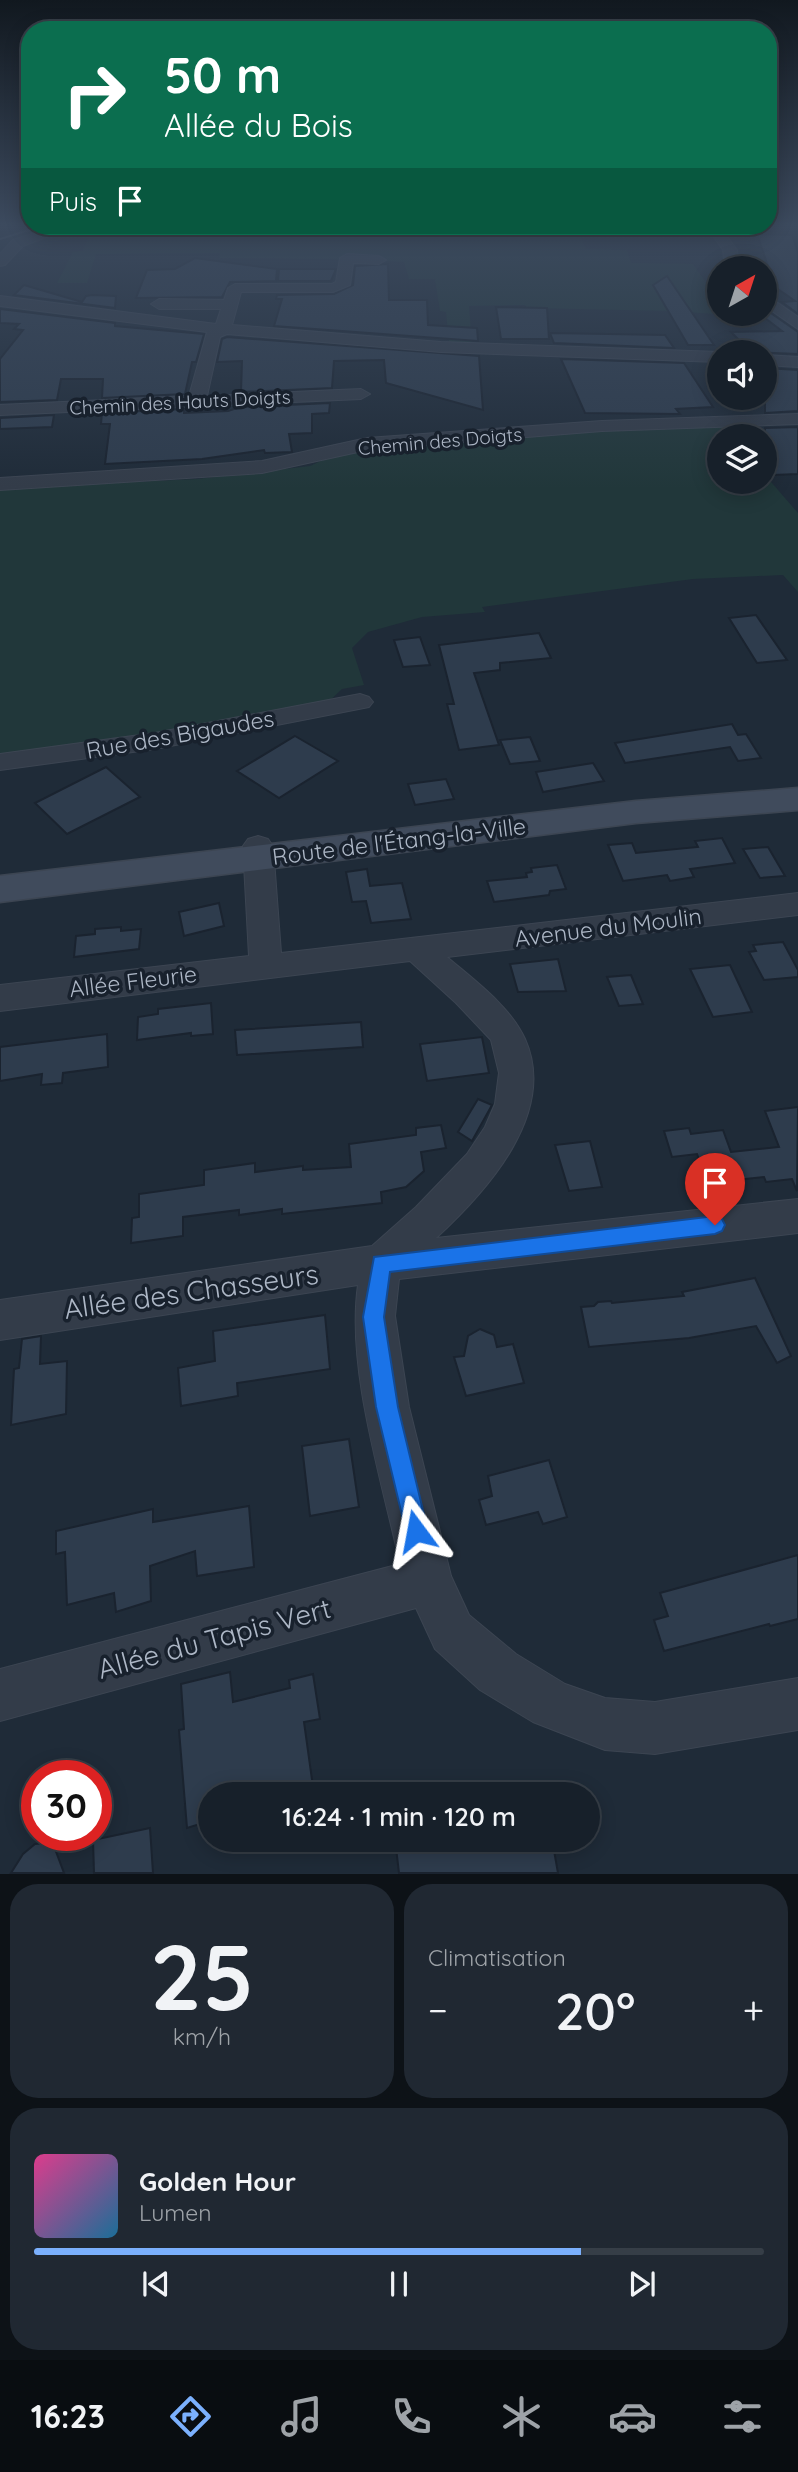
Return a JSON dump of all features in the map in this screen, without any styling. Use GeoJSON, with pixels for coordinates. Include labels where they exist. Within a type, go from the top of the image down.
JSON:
{"type":"FeatureCollection","features":[{"type":"Feature","properties":{"kind":"street"},"geometry":{"type":"LineString","coordinates":[[99,314],[220,331],[415,346],[707,356]]}},
{"type":"Feature","properties":{"kind":"street"},"geometry":{"type":"LineString","coordinates":[[197,400],[212,336],[220,331],[227,314]]}},
{"type":"Feature","properties":{"kind":"street"},"geometry":{"type":"LineString","coordinates":[[257,334],[260,314]]}},
{"type":"Feature","properties":{"kind":"street"},"geometry":{"type":"LineString","coordinates":[[777,361],[798,362]]}},
{"type":"Feature","properties":{"kind":"street","name":"Chemin des Hauts Doigts"},"geometry":{"type":"LineString","coordinates":[[0,410],[360,394]]}},
{"type":"Feature","properties":{"kind":"street","name":"Chemin des Doigts"},"geometry":{"type":"LineString","coordinates":[[0,484],[262,467],[367,444],[602,426],[798,419]]}},
{"type":"Feature","properties":{"kind":"street","name":"Rue des Bigaudes"},"geometry":{"type":"LineString","coordinates":[[0,762],[155,741],[360,702]]}},
{"type":"Feature","properties":{"kind":"street","name":"Route de l'Étang-la-Ville"},"geometry":{"type":"LineString","coordinates":[[0,889],[259,852],[798,788]]}},
{"type":"Feature","properties":{"kind":"street","name":"Route de l'Étang-la-Ville"},"geometry":{"type":"LineString","coordinates":[[0,877],[636,812],[798,799]]}},
{"type":"Feature","properties":{"kind":"street"},"geometry":{"type":"LineString","coordinates":[[259,852],[266,964]]}},
{"type":"Feature","properties":{"kind":"street","name":"Avenue du Moulin"},"geometry":{"type":"LineString","coordinates":[[266,964],[418,950],[798,904]]}},
{"type":"Feature","properties":{"kind":"street"},"geometry":{"type":"LineString","coordinates":[[418,950],[466,993],[508,1039],[518,1070],[514,1103],[499,1136],[469,1178],[430,1219],[381,1263],[374,1317],[387,1407],[428,1581],[452,1632],[498,1672],[551,1704],[604,1724],[655,1728],[798,1704]]}},
{"type":"Feature","properties":{"kind":"street","name":"Allée Fleurie"},"geometry":{"type":"LineString","coordinates":[[0,998],[266,964]]}},
{"type":"Feature","properties":{"kind":"street","name":"Allée des Chasseurs"},"geometry":{"type":"LineString","coordinates":[[0,1320],[381,1263],[798,1216]]}},
{"type":"Feature","properties":{"kind":"street","name":"Allée du Tapis Vert"},"geometry":{"type":"LineString","coordinates":[[0,1695],[428,1581]]}},
{"type":"Feature","properties":{"kind":"green space"},"geometry":{"type":"Polygon","coordinates":[[[446,314],[470,314],[472,344],[449,343],[446,314]]]}},
{"type":"Feature","properties":{"kind":"green space"},"geometry":{"type":"Polygon","coordinates":[[[707,425],[707,494],[777,494],[777,489],[798,513],[798,592],[783,575],[693,579],[482,607],[485,612],[422,617],[368,632],[352,648],[364,685],[342,689],[323,707],[148,740],[0,757],[0,488],[197,479],[310,466],[334,455],[365,449],[605,429],[707,425]]]}},
{"type":"Feature","properties":{"kind":"building"},"geometry":{"type":"Polygon","coordinates":[[[0,314],[45,314],[115,323],[115,326],[204,334],[196,362],[192,362],[185,394],[102,398],[103,379],[61,379],[57,400],[0,402],[0,359],[23,330],[14,329],[19,324],[0,323],[0,314]]]}},
{"type":"Feature","properties":{"kind":"building"},"geometry":{"type":"Polygon","coordinates":[[[277,314],[428,314],[428,325],[477,328],[478,341],[274,326],[277,314]]]}},
{"type":"Feature","properties":{"kind":"building"},"geometry":{"type":"Polygon","coordinates":[[[497,314],[547,314],[549,339],[501,339],[497,314]]]}},
{"type":"Feature","properties":{"kind":"building"},"geometry":{"type":"Polygon","coordinates":[[[670,314],[693,314],[711,340],[707,340],[707,345],[688,345],[670,314]]]}},
{"type":"Feature","properties":{"kind":"building"},"geometry":{"type":"Polygon","coordinates":[[[777,317],[798,332],[798,354],[777,353],[777,340],[739,340],[731,332],[782,331],[775,326],[777,317]]]}},
{"type":"Feature","properties":{"kind":"building"},"geometry":{"type":"Polygon","coordinates":[[[550,333],[665,335],[674,348],[554,343],[550,333]]]}},
{"type":"Feature","properties":{"kind":"building"},"geometry":{"type":"Polygon","coordinates":[[[227,337],[479,356],[483,410],[386,383],[384,360],[334,361],[332,388],[241,392],[242,361],[217,362],[222,339],[227,337]]]}},
{"type":"Feature","properties":{"kind":"building"},"geometry":{"type":"Polygon","coordinates":[[[561,359],[684,363],[707,398],[707,407],[676,409],[680,414],[585,413],[561,359]]]}},
{"type":"Feature","properties":{"kind":"building"},"geometry":{"type":"Polygon","coordinates":[[[777,369],[798,370],[798,411],[765,413],[765,410],[777,410],[777,369]]]}},
{"type":"Feature","properties":{"kind":"building"},"geometry":{"type":"Polygon","coordinates":[[[330,403],[329,413],[312,414],[312,433],[289,434],[292,452],[265,453],[264,450],[202,459],[105,464],[110,424],[101,424],[102,413],[184,409],[184,413],[228,411],[240,407],[330,403]]]}},
{"type":"Feature","properties":{"kind":"building"},"geometry":{"type":"Polygon","coordinates":[[[54,415],[52,427],[0,429],[0,418],[54,415]]]}},
{"type":"Feature","properties":{"kind":"building"},"geometry":{"type":"Polygon","coordinates":[[[798,427],[798,474],[777,475],[777,428],[798,427]]]}},
{"type":"Feature","properties":{"kind":"building"},"geometry":{"type":"Polygon","coordinates":[[[756,615],[787,660],[757,663],[729,618],[756,615]]]}},
{"type":"Feature","properties":{"kind":"building"},"geometry":{"type":"Polygon","coordinates":[[[539,633],[551,658],[500,663],[500,670],[474,673],[499,745],[459,750],[447,704],[454,704],[439,645],[539,633]]]}},
{"type":"Feature","properties":{"kind":"building"},"geometry":{"type":"Polygon","coordinates":[[[420,637],[430,665],[403,667],[394,640],[420,637]]]}},
{"type":"Feature","properties":{"kind":"building"},"geometry":{"type":"Polygon","coordinates":[[[732,724],[738,735],[746,734],[761,758],[738,761],[730,747],[625,763],[615,743],[732,724]]]}},
{"type":"Feature","properties":{"kind":"building"},"geometry":{"type":"Polygon","coordinates":[[[295,736],[338,761],[279,798],[237,771],[295,736]]]}},
{"type":"Feature","properties":{"kind":"building"},"geometry":{"type":"Polygon","coordinates":[[[530,737],[540,761],[510,764],[500,740],[530,737]]]}},
{"type":"Feature","properties":{"kind":"building"},"geometry":{"type":"Polygon","coordinates":[[[593,763],[604,781],[543,792],[536,772],[593,763]]]}},
{"type":"Feature","properties":{"kind":"building"},"geometry":{"type":"Polygon","coordinates":[[[106,767],[140,797],[67,834],[35,803],[106,767]]]}},
{"type":"Feature","properties":{"kind":"building"},"geometry":{"type":"Polygon","coordinates":[[[446,779],[454,799],[415,805],[408,784],[446,779]]]}},
{"type":"Feature","properties":{"kind":"building"},"geometry":{"type":"Polygon","coordinates":[[[722,838],[735,863],[690,869],[694,877],[670,881],[667,875],[623,881],[608,845],[632,843],[636,853],[698,847],[695,841],[722,838]]]}},
{"type":"Feature","properties":{"kind":"building"},"geometry":{"type":"Polygon","coordinates":[[[768,847],[785,876],[760,878],[743,849],[768,847]]]}},
{"type":"Feature","properties":{"kind":"building"},"geometry":{"type":"Polygon","coordinates":[[[557,865],[566,889],[550,891],[549,895],[494,902],[487,881],[527,877],[526,873],[532,872],[531,868],[557,865]]]}},
{"type":"Feature","properties":{"kind":"building"},"geometry":{"type":"Polygon","coordinates":[[[367,869],[370,886],[402,883],[411,919],[371,923],[366,901],[352,902],[346,872],[367,869]]]}},
{"type":"Feature","properties":{"kind":"building"},"geometry":{"type":"Polygon","coordinates":[[[219,903],[224,926],[184,936],[179,912],[219,903]]]}},
{"type":"Feature","properties":{"kind":"building"},"geometry":{"type":"Polygon","coordinates":[[[121,927],[121,931],[141,929],[139,949],[74,957],[76,936],[95,934],[95,929],[121,927]]]}},
{"type":"Feature","properties":{"kind":"building"},"geometry":{"type":"Polygon","coordinates":[[[783,942],[798,970],[798,977],[764,980],[749,952],[756,951],[753,945],[783,942]]]}},
{"type":"Feature","properties":{"kind":"building"},"geometry":{"type":"Polygon","coordinates":[[[558,959],[566,991],[518,992],[510,964],[558,959]]]}},
{"type":"Feature","properties":{"kind":"building"},"geometry":{"type":"Polygon","coordinates":[[[730,965],[752,1012],[713,1017],[690,969],[730,965]]]}},
{"type":"Feature","properties":{"kind":"building"},"geometry":{"type":"Polygon","coordinates":[[[631,975],[643,1004],[619,1006],[607,977],[631,975]]]}},
{"type":"Feature","properties":{"kind":"building"},"geometry":{"type":"Polygon","coordinates":[[[211,1003],[213,1034],[191,1036],[191,1033],[137,1040],[138,1017],[158,1014],[158,1009],[211,1003]]]}},
{"type":"Feature","properties":{"kind":"building"},"geometry":{"type":"Polygon","coordinates":[[[361,1022],[363,1047],[237,1055],[235,1030],[361,1022]]]}},
{"type":"Feature","properties":{"kind":"building"},"geometry":{"type":"Polygon","coordinates":[[[107,1034],[108,1067],[63,1073],[62,1083],[41,1085],[42,1074],[0,1081],[0,1047],[107,1034]]]}},
{"type":"Feature","properties":{"kind":"building"},"geometry":{"type":"Polygon","coordinates":[[[482,1037],[489,1073],[427,1081],[420,1044],[482,1037]]]}},
{"type":"Feature","properties":{"kind":"building"},"geometry":{"type":"Polygon","coordinates":[[[478,1099],[492,1105],[472,1141],[458,1132],[478,1099]]]}},
{"type":"Feature","properties":{"kind":"building"},"geometry":{"type":"Polygon","coordinates":[[[798,1107],[797,1191],[792,1179],[766,1182],[764,1177],[708,1183],[697,1154],[672,1157],[664,1131],[689,1128],[691,1134],[723,1130],[731,1152],[779,1147],[765,1111],[798,1107]]]}},
{"type":"Feature","properties":{"kind":"building"},"geometry":{"type":"Polygon","coordinates":[[[441,1125],[446,1148],[421,1152],[424,1171],[406,1187],[381,1192],[382,1203],[282,1214],[282,1209],[239,1215],[239,1210],[183,1217],[183,1236],[131,1243],[132,1218],[139,1217],[139,1194],[204,1185],[204,1170],[255,1163],[255,1172],[303,1166],[303,1170],[351,1167],[349,1144],[416,1135],[416,1128],[441,1125]]]}},
{"type":"Feature","properties":{"kind":"building"},"geometry":{"type":"Polygon","coordinates":[[[590,1141],[602,1187],[569,1191],[555,1145],[590,1141]]]}},
{"type":"Feature","properties":{"kind":"building"},"geometry":{"type":"Polygon","coordinates":[[[755,1278],[791,1356],[777,1363],[756,1326],[689,1338],[589,1347],[581,1307],[594,1306],[598,1302],[684,1296],[682,1292],[755,1278]]]}},
{"type":"Feature","properties":{"kind":"building"},"geometry":{"type":"Polygon","coordinates":[[[325,1315],[330,1369],[237,1383],[238,1396],[181,1406],[178,1368],[215,1361],[213,1331],[325,1315]]]}},
{"type":"Feature","properties":{"kind":"building"},"geometry":{"type":"Polygon","coordinates":[[[480,1329],[494,1335],[497,1347],[513,1344],[524,1383],[466,1396],[454,1357],[464,1356],[468,1336],[480,1329]]]}},
{"type":"Feature","properties":{"kind":"building"},"geometry":{"type":"Polygon","coordinates":[[[41,1336],[40,1364],[67,1361],[66,1414],[11,1425],[14,1369],[19,1368],[22,1339],[41,1336]]]}},
{"type":"Feature","properties":{"kind":"building"},"geometry":{"type":"Polygon","coordinates":[[[349,1439],[359,1507],[310,1516],[302,1446],[349,1439]]]}},
{"type":"Feature","properties":{"kind":"building"},"geometry":{"type":"Polygon","coordinates":[[[549,1460],[567,1517],[543,1524],[538,1512],[486,1525],[479,1500],[492,1496],[488,1476],[549,1460]]]}},
{"type":"Feature","properties":{"kind":"building"},"geometry":{"type":"Polygon","coordinates":[[[249,1506],[254,1567],[197,1576],[195,1551],[150,1566],[151,1601],[116,1612],[114,1593],[67,1605],[65,1552],[56,1554],[56,1531],[153,1509],[153,1522],[249,1506]]]}},
{"type":"Feature","properties":{"kind":"building"},"geometry":{"type":"Polygon","coordinates":[[[798,1555],[798,1619],[664,1651],[654,1620],[668,1616],[660,1593],[798,1555]]]}},
{"type":"Feature","properties":{"kind":"building"},"geometry":{"type":"Polygon","coordinates":[[[230,1672],[233,1702],[290,1688],[289,1680],[313,1674],[320,1719],[304,1722],[312,1782],[198,1782],[198,1825],[187,1828],[179,1730],[184,1729],[181,1684],[230,1672]]]}},
{"type":"Feature","properties":{"kind":"building"},"geometry":{"type":"Polygon","coordinates":[[[150,1828],[153,1873],[94,1873],[93,1851],[112,1851],[112,1836],[150,1828]]]}},
{"type":"Feature","properties":{"kind":"building"},"geometry":{"type":"Polygon","coordinates":[[[27,1851],[56,1851],[64,1873],[11,1873],[27,1851]]]}},
{"type":"Feature","properties":{"kind":"building"},"geometry":{"type":"Polygon","coordinates":[[[397,1852],[554,1852],[558,1873],[399,1873],[397,1852]]]}},
{"type":"Feature","properties":{"kind":"route"},"geometry":{"type":"LineString","coordinates":[[416,1531],[387,1407],[374,1317],[381,1263],[715,1225]]}}]}
